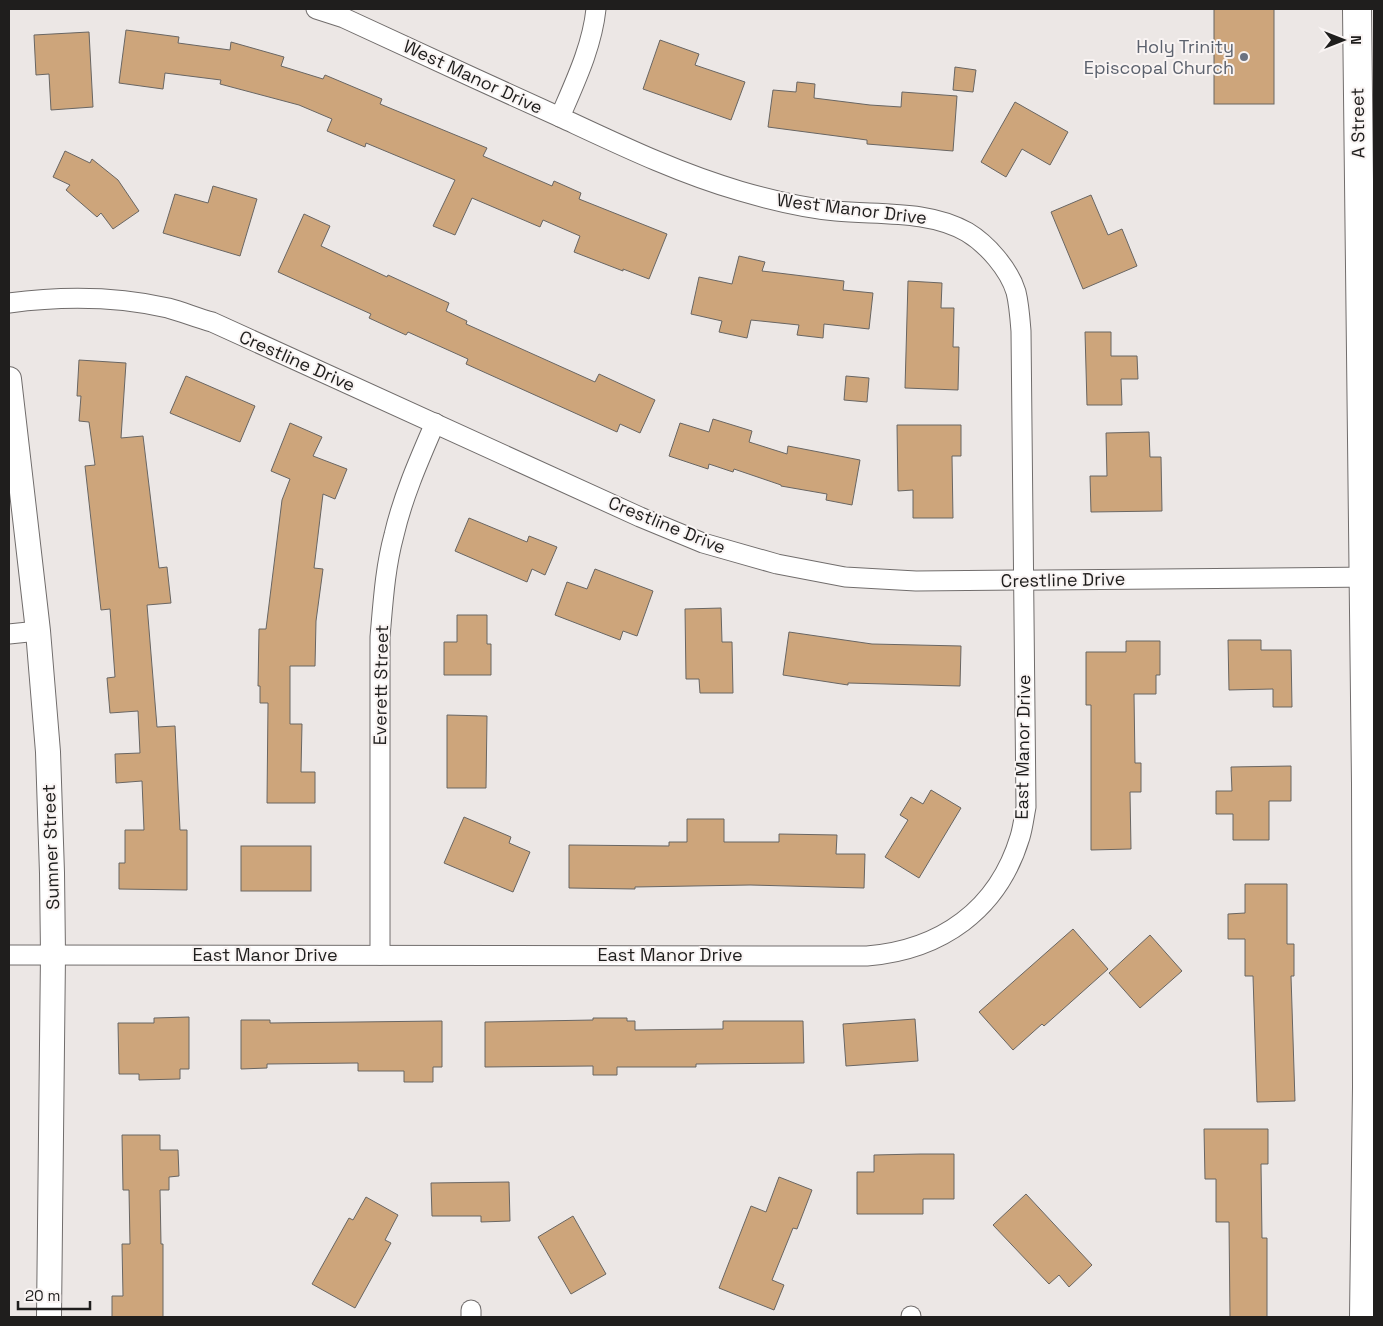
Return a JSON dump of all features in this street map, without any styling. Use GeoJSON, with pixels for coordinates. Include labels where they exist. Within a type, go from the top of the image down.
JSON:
{"type":"FeatureCollection","features":[{"type":"Feature","properties":{"kind":"main road","name":"A Street"},"geometry":{"type":"LineString","coordinates":[[1357,9],[1369,577],[1368,1087],[1364,1317]]}},
{"type":"Feature","properties":{"kind":"street","name":"West Manor Drive"},"geometry":{"type":"LineString","coordinates":[[316,9],[344,18],[655,161],[711,183],[742,192],[828,210],[875,213],[947,222],[968,232],[986,246],[1001,262],[1015,289],[1022,331],[1024,581]]}},
{"type":"Feature","properties":{"kind":"street"},"geometry":{"type":"LineString","coordinates":[[560,117],[579,75],[586,54],[596,9]]}},
{"type":"Feature","properties":{"kind":"street","name":"Crestline Drive"},"geometry":{"type":"LineString","coordinates":[[9,303],[78,297],[123,300],[168,308],[212,322],[676,532],[704,543],[777,564],[854,578],[916,581],[1369,577]]}},
{"type":"Feature","properties":{"kind":"street","name":"Sumner Street"},"geometry":{"type":"LineString","coordinates":[[9,379],[38,631],[48,752],[53,954],[48,1317]]}},
{"type":"Feature","properties":{"kind":"street","name":"Everett Street"},"geometry":{"type":"LineString","coordinates":[[380,955],[380,637],[384,586],[393,535],[411,479],[435,423]]}},
{"type":"Feature","properties":{"kind":"street","name":"East Manor Drive"},"geometry":{"type":"LineString","coordinates":[[9,954],[867,956],[889,954],[918,946],[952,930],[975,912],[995,889],[1010,864],[1021,836],[1026,807],[1024,581]]}},
{"type":"Feature","properties":{"kind":"street"},"geometry":{"type":"LineString","coordinates":[[9,634],[38,631]]}},
{"type":"Feature","properties":{"kind":"building","name":"Holy Trinity Episcopal Church"},"geometry":{"type":"Polygon","coordinates":[[[1214,9],[1274,9],[1274,104],[1214,104],[1214,9]]]}},
{"type":"Feature","properties":{"kind":"building"},"geometry":{"type":"Polygon","coordinates":[[[126,30],[179,37],[178,43],[230,50],[231,42],[284,57],[281,66],[323,79],[325,75],[382,99],[380,104],[487,148],[483,156],[552,186],[554,181],[581,193],[579,199],[667,234],[649,279],[574,252],[580,236],[543,220],[540,227],[472,198],[455,235],[433,226],[455,180],[366,143],[365,147],[327,131],[332,119],[299,105],[220,84],[221,80],[165,73],[163,89],[119,83],[126,30]]]}},
{"type":"Feature","properties":{"kind":"building"},"geometry":{"type":"Polygon","coordinates":[[[89,32],[93,107],[51,110],[49,74],[36,75],[34,35],[89,32]]]}},
{"type":"Feature","properties":{"kind":"building"},"geometry":{"type":"Polygon","coordinates":[[[660,40],[699,54],[695,65],[745,82],[731,120],[643,89],[660,40]]]}},
{"type":"Feature","properties":{"kind":"building"},"geometry":{"type":"Polygon","coordinates":[[[955,67],[976,70],[973,92],[953,90],[955,67]]]}},
{"type":"Feature","properties":{"kind":"building"},"geometry":{"type":"Polygon","coordinates":[[[797,82],[815,84],[814,98],[870,105],[901,107],[902,92],[957,96],[953,151],[867,144],[867,140],[768,127],[773,90],[796,92],[797,82]]]}},
{"type":"Feature","properties":{"kind":"building"},"geometry":{"type":"Polygon","coordinates":[[[1015,102],[1068,132],[1050,165],[1022,149],[1006,177],[981,162],[1015,102]]]}},
{"type":"Feature","properties":{"kind":"building"},"geometry":{"type":"Polygon","coordinates":[[[65,151],[90,163],[92,159],[118,180],[139,211],[113,229],[101,213],[97,217],[66,190],[70,185],[53,177],[65,151]]]}},
{"type":"Feature","properties":{"kind":"building"},"geometry":{"type":"Polygon","coordinates":[[[213,186],[257,199],[240,256],[163,233],[175,194],[208,203],[213,186]]]}},
{"type":"Feature","properties":{"kind":"building"},"geometry":{"type":"Polygon","coordinates":[[[1091,195],[1108,235],[1122,229],[1137,266],[1083,289],[1051,212],[1091,195]]]}},
{"type":"Feature","properties":{"kind":"building"},"geometry":{"type":"Polygon","coordinates":[[[304,214],[330,226],[321,246],[449,303],[446,311],[467,321],[466,324],[595,382],[599,374],[655,400],[640,433],[620,424],[617,432],[466,364],[468,359],[408,332],[406,335],[369,318],[371,314],[278,272],[304,214]]]}},
{"type":"Feature","properties":{"kind":"building"},"geometry":{"type":"Polygon","coordinates":[[[739,256],[765,262],[762,271],[844,281],[843,290],[873,293],[869,329],[824,324],[823,338],[797,335],[799,325],[751,320],[747,338],[719,332],[722,321],[691,314],[699,277],[732,284],[739,256]]]}},
{"type":"Feature","properties":{"kind":"building"},"geometry":{"type":"Polygon","coordinates":[[[908,281],[942,283],[941,308],[954,308],[953,347],[959,347],[958,390],[905,388],[908,281]]]}},
{"type":"Feature","properties":{"kind":"building"},"geometry":{"type":"Polygon","coordinates":[[[1085,332],[1111,332],[1111,356],[1137,356],[1138,379],[1121,379],[1122,405],[1087,405],[1085,332]]]}},
{"type":"Feature","properties":{"kind":"building"},"geometry":{"type":"Polygon","coordinates":[[[79,360],[126,363],[121,438],[143,436],[159,568],[167,567],[171,603],[147,605],[157,727],[175,726],[180,830],[187,830],[187,890],[119,889],[119,863],[125,863],[125,830],[144,830],[142,781],[116,783],[115,754],[140,753],[138,711],[110,713],[107,678],[115,677],[110,609],[101,610],[85,466],[95,465],[89,422],[79,421],[81,396],[77,396],[79,360]]]}},
{"type":"Feature","properties":{"kind":"building"},"geometry":{"type":"Polygon","coordinates":[[[186,376],[255,406],[240,442],[170,413],[186,376]]]}},
{"type":"Feature","properties":{"kind":"building"},"geometry":{"type":"Polygon","coordinates":[[[846,376],[869,378],[867,402],[844,400],[846,376]]]}},
{"type":"Feature","properties":{"kind":"building"},"geometry":{"type":"Polygon","coordinates":[[[713,419],[752,431],[749,442],[787,454],[788,446],[860,460],[852,505],[826,500],[827,494],[781,486],[734,469],[733,472],[709,464],[708,469],[669,456],[680,423],[709,432],[713,419]]]}},
{"type":"Feature","properties":{"kind":"building"},"geometry":{"type":"Polygon","coordinates":[[[290,423],[322,437],[313,456],[347,469],[335,499],[323,494],[314,568],[323,569],[316,621],[315,666],[290,666],[290,724],[302,724],[301,772],[315,772],[315,803],[267,803],[268,703],[260,703],[260,686],[258,686],[259,629],[266,629],[282,500],[290,479],[271,471],[290,423]]]}},
{"type":"Feature","properties":{"kind":"building"},"geometry":{"type":"Polygon","coordinates":[[[897,425],[961,425],[961,456],[952,456],[953,518],[913,518],[913,490],[898,491],[897,425]]]}},
{"type":"Feature","properties":{"kind":"building"},"geometry":{"type":"Polygon","coordinates":[[[1149,432],[1150,457],[1161,457],[1162,511],[1091,512],[1090,476],[1107,476],[1106,433],[1149,432]]]}},
{"type":"Feature","properties":{"kind":"building"},"geometry":{"type":"Polygon","coordinates":[[[469,518],[527,542],[529,536],[557,547],[545,575],[532,569],[527,582],[455,551],[469,518]]]}},
{"type":"Feature","properties":{"kind":"building"},"geometry":{"type":"Polygon","coordinates":[[[595,569],[653,591],[637,636],[623,631],[620,640],[555,615],[567,582],[587,589],[595,569]]]}},
{"type":"Feature","properties":{"kind":"building"},"geometry":{"type":"Polygon","coordinates":[[[721,608],[722,642],[732,642],[733,693],[700,693],[699,679],[686,679],[685,609],[721,608]]]}},
{"type":"Feature","properties":{"kind":"building"},"geometry":{"type":"Polygon","coordinates":[[[457,615],[487,615],[487,644],[491,644],[491,675],[444,675],[444,642],[457,642],[457,615]]]}},
{"type":"Feature","properties":{"kind":"building"},"geometry":{"type":"Polygon","coordinates":[[[789,632],[872,644],[961,646],[960,686],[848,683],[848,685],[783,675],[789,632]]]}},
{"type":"Feature","properties":{"kind":"building"},"geometry":{"type":"Polygon","coordinates":[[[1228,640],[1261,640],[1261,650],[1291,650],[1292,707],[1273,707],[1273,689],[1229,690],[1228,640]]]}},
{"type":"Feature","properties":{"kind":"building"},"geometry":{"type":"Polygon","coordinates":[[[1126,641],[1160,641],[1160,675],[1156,675],[1156,694],[1134,694],[1135,763],[1141,763],[1141,792],[1130,792],[1131,849],[1091,850],[1091,705],[1086,705],[1086,652],[1126,652],[1126,641]]]}},
{"type":"Feature","properties":{"kind":"building"},"geometry":{"type":"Polygon","coordinates":[[[447,715],[487,716],[486,788],[447,788],[447,715]]]}},
{"type":"Feature","properties":{"kind":"building"},"geometry":{"type":"Polygon","coordinates":[[[1291,766],[1291,801],[1269,801],[1269,840],[1233,840],[1233,814],[1216,814],[1216,791],[1232,791],[1231,767],[1291,766]]]}},
{"type":"Feature","properties":{"kind":"building"},"geometry":{"type":"Polygon","coordinates":[[[931,790],[961,808],[919,878],[885,857],[908,820],[900,815],[911,797],[923,804],[931,790]]]}},
{"type":"Feature","properties":{"kind":"building"},"geometry":{"type":"Polygon","coordinates":[[[464,817],[511,837],[509,843],[530,852],[513,892],[444,863],[464,817]]]}},
{"type":"Feature","properties":{"kind":"building"},"geometry":{"type":"Polygon","coordinates":[[[687,819],[724,819],[724,842],[779,842],[779,834],[837,835],[836,854],[865,854],[864,888],[750,885],[635,887],[635,889],[569,888],[569,845],[669,846],[669,842],[687,842],[687,819]]]}},
{"type":"Feature","properties":{"kind":"building"},"geometry":{"type":"Polygon","coordinates":[[[241,846],[311,846],[311,891],[241,891],[241,846]]]}},
{"type":"Feature","properties":{"kind":"building"},"geometry":{"type":"Polygon","coordinates":[[[1245,884],[1287,884],[1287,944],[1294,944],[1294,976],[1291,976],[1295,1101],[1257,1102],[1253,976],[1245,976],[1245,939],[1228,939],[1228,914],[1245,913],[1245,884]]]}},
{"type":"Feature","properties":{"kind":"building"},"geometry":{"type":"Polygon","coordinates":[[[1073,929],[1108,969],[1044,1026],[1042,1024],[1013,1050],[979,1012],[1073,929]]]}},
{"type":"Feature","properties":{"kind":"building"},"geometry":{"type":"Polygon","coordinates":[[[1150,935],[1182,971],[1140,1008],[1109,973],[1150,935]]]}},
{"type":"Feature","properties":{"kind":"building"},"geometry":{"type":"Polygon","coordinates":[[[189,1017],[189,1069],[180,1069],[180,1079],[139,1080],[139,1074],[119,1074],[118,1023],[154,1023],[154,1018],[189,1017]]]}},
{"type":"Feature","properties":{"kind":"building"},"geometry":{"type":"Polygon","coordinates":[[[593,1018],[627,1018],[627,1021],[635,1021],[635,1030],[723,1029],[723,1021],[803,1021],[804,1063],[696,1064],[696,1067],[617,1067],[617,1075],[593,1075],[593,1066],[485,1067],[485,1022],[593,1020],[593,1018]]]}},
{"type":"Feature","properties":{"kind":"building"},"geometry":{"type":"Polygon","coordinates":[[[915,1019],[918,1061],[846,1066],[843,1024],[915,1019]]]}},
{"type":"Feature","properties":{"kind":"building"},"geometry":{"type":"Polygon","coordinates":[[[241,1020],[270,1020],[270,1023],[442,1021],[442,1067],[433,1067],[433,1082],[404,1082],[404,1071],[358,1071],[358,1063],[267,1064],[267,1068],[241,1069],[241,1020]]]}},
{"type":"Feature","properties":{"kind":"building"},"geometry":{"type":"Polygon","coordinates":[[[1204,1129],[1268,1129],[1268,1164],[1261,1164],[1262,1238],[1267,1238],[1267,1317],[1230,1317],[1229,1222],[1216,1222],[1216,1179],[1205,1179],[1204,1129]]]}},
{"type":"Feature","properties":{"kind":"building"},"geometry":{"type":"Polygon","coordinates":[[[122,1135],[160,1135],[160,1150],[178,1150],[179,1176],[169,1177],[169,1190],[160,1190],[161,1244],[163,1244],[163,1317],[112,1317],[112,1296],[123,1296],[122,1244],[130,1244],[129,1190],[123,1190],[122,1135]]]}},
{"type":"Feature","properties":{"kind":"building"},"geometry":{"type":"Polygon","coordinates":[[[954,1154],[954,1199],[923,1199],[923,1214],[857,1214],[857,1172],[874,1172],[874,1155],[954,1154]]]}},
{"type":"Feature","properties":{"kind":"building"},"geometry":{"type":"Polygon","coordinates":[[[779,1177],[812,1190],[797,1229],[793,1228],[772,1280],[784,1285],[774,1310],[719,1288],[751,1206],[766,1212],[779,1177]]]}},
{"type":"Feature","properties":{"kind":"building"},"geometry":{"type":"Polygon","coordinates":[[[509,1182],[510,1221],[481,1222],[481,1216],[432,1216],[431,1183],[509,1182]]]}},
{"type":"Feature","properties":{"kind":"building"},"geometry":{"type":"Polygon","coordinates":[[[1026,1194],[1092,1265],[1069,1287],[1059,1275],[1049,1284],[993,1225],[1026,1194]]]}},
{"type":"Feature","properties":{"kind":"building"},"geometry":{"type":"Polygon","coordinates":[[[366,1197],[398,1215],[385,1240],[391,1243],[355,1308],[312,1284],[349,1218],[353,1220],[366,1197]]]}},
{"type":"Feature","properties":{"kind":"building"},"geometry":{"type":"Polygon","coordinates":[[[573,1216],[606,1274],[571,1294],[538,1237],[573,1216]]]}},
{"type":"Feature","properties":{"kind":"place","name":"Holy Trinity Episcopal Church"},"geometry":{"type":"Point","coordinates":[1244,57]}}]}
